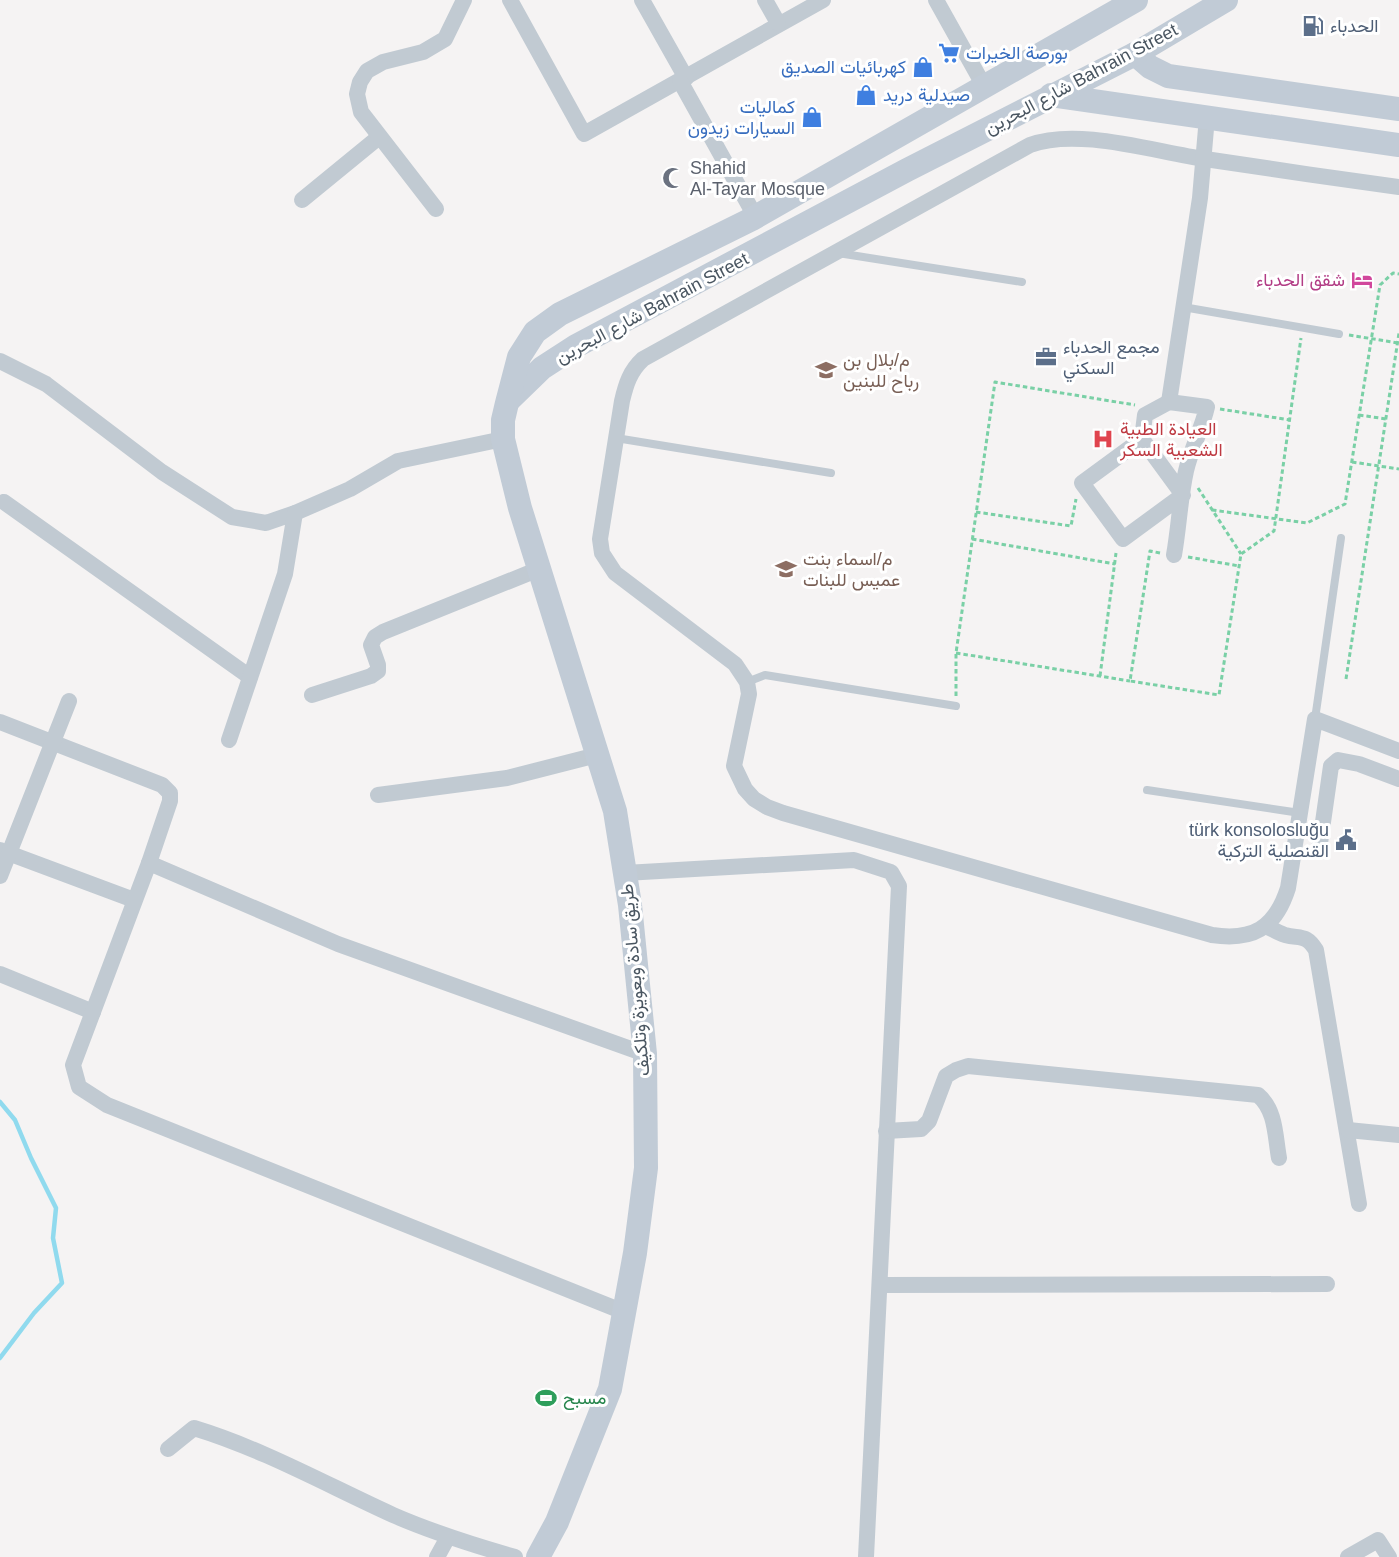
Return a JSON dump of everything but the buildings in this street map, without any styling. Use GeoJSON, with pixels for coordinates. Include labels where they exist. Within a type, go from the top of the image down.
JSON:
{"type":"FeatureCollection","features":[{"type":"Feature","properties":{"kind":"main road","name":"شارع البحرين Bahrain Street"},"geometry":{"type":"LineString","coordinates":[[507,403],[519,357],[535,332],[560,314],[752,219],[1136,0]]}},
{"type":"Feature","properties":{"kind":"main road","name":"شارع البحرين Bahrain Street"},"geometry":{"type":"LineString","coordinates":[[507,403],[542,368],[576,346],[907,170],[1135,54],[1226,0]]}},
{"type":"Feature","properties":{"kind":"main road"},"geometry":{"type":"LineString","coordinates":[[1135,54],[1150,67],[1168,76],[1399,109]]}},
{"type":"Feature","properties":{"kind":"main road"},"geometry":{"type":"LineString","coordinates":[[1051,95],[1399,145]]}},
{"type":"Feature","properties":{"kind":"main road"},"geometry":{"type":"LineString","coordinates":[[1366,140],[1353,131],[1351,120],[1356,110],[1365,105],[1371,105]]}},
{"type":"Feature","properties":{"kind":"main road"},"geometry":{"type":"LineString","coordinates":[[889,140],[886,157],[890,163],[907,170]]}},
{"type":"Feature","properties":{"kind":"main road"},"geometry":{"type":"LineString","coordinates":[[597,296],[589,313],[590,320],[594,326],[608,331]]}},
{"type":"Feature","properties":{"kind":"main road","name":"طريق سادة وبعويزة وتلكيف"},"geometry":{"type":"LineString","coordinates":[[507,403],[503,420],[503,440],[520,508],[615,811],[630,905],[645,1054],[646,1168],[634,1253],[610,1389],[557,1522],[538,1557]]}},
{"type":"Feature","properties":{"kind":"street"},"geometry":{"type":"LineString","coordinates":[[436,209],[361,111],[357,94],[360,82],[367,71],[383,62],[423,52],[445,39],[464,0]]}},
{"type":"Feature","properties":{"kind":"street"},"geometry":{"type":"LineString","coordinates":[[510,0],[584,134],[778,23],[823,0]]}},
{"type":"Feature","properties":{"kind":"street"},"geometry":{"type":"LineString","coordinates":[[642,0],[750,207],[752,219]]}},
{"type":"Feature","properties":{"kind":"street"},"geometry":{"type":"LineString","coordinates":[[765,0],[778,23]]}},
{"type":"Feature","properties":{"kind":"street"},"geometry":{"type":"LineString","coordinates":[[936,0],[984,86]]}},
{"type":"Feature","properties":{"kind":"street"},"geometry":{"type":"LineString","coordinates":[[1164,405],[1183,307],[1200,198],[1207,117]]}},
{"type":"Feature","properties":{"kind":"street"},"geometry":{"type":"LineString","coordinates":[[302,200],[380,137]]}},
{"type":"Feature","properties":{"kind":"street"},"geometry":{"type":"LineString","coordinates":[[1399,188],[1074,138],[1041,141],[643,359],[635,366],[626,385],[600,539],[602,553],[615,573],[726,656],[743,673],[747,682],[748,704],[734,766],[745,789],[754,799],[767,807],[1212,935],[1229,937],[1256,933],[1276,915],[1286,895],[1315,719],[1399,751]]}},
{"type":"Feature","properties":{"kind":"street"},"geometry":{"type":"LineString","coordinates":[[0,361],[46,384],[162,471],[232,517],[266,522],[296,513],[350,489],[398,461],[503,440]]}},
{"type":"Feature","properties":{"kind":"street"},"geometry":{"type":"LineString","coordinates":[[1174,555],[1183,495],[1186,469],[1203,426],[1207,407],[1164,405],[1145,415],[1142,439],[1183,495]]}},
{"type":"Feature","properties":{"kind":"street"},"geometry":{"type":"LineString","coordinates":[[1142,439],[1082,483],[1123,539],[1183,495]]}},
{"type":"Feature","properties":{"kind":"street"},"geometry":{"type":"LineString","coordinates":[[4,502],[250,676]]}},
{"type":"Feature","properties":{"kind":"street"},"geometry":{"type":"LineString","coordinates":[[228,740],[285,574],[296,513]]}},
{"type":"Feature","properties":{"kind":"street"},"geometry":{"type":"LineString","coordinates":[[312,695],[371,676],[378,671],[370,645],[375,637],[383,632],[539,569]]}},
{"type":"Feature","properties":{"kind":"street"},"geometry":{"type":"LineString","coordinates":[[0,876],[4,851],[69,700]]}},
{"type":"Feature","properties":{"kind":"street"},"geometry":{"type":"LineString","coordinates":[[0,722],[162,785],[170,793],[170,801],[73,1065],[79,1087],[107,1105],[624,1312]]}},
{"type":"Feature","properties":{"kind":"street"},"geometry":{"type":"LineString","coordinates":[[378,795],[507,778],[597,755]]}},
{"type":"Feature","properties":{"kind":"street"},"geometry":{"type":"LineString","coordinates":[[1319,850],[1331,766],[1338,760],[1359,764],[1399,779]]}},
{"type":"Feature","properties":{"kind":"street"},"geometry":{"type":"LineString","coordinates":[[4,851],[134,900]]}},
{"type":"Feature","properties":{"kind":"street"},"geometry":{"type":"LineString","coordinates":[[625,873],[854,860],[891,872],[899,886],[866,1557]]}},
{"type":"Feature","properties":{"kind":"street"},"geometry":{"type":"LineString","coordinates":[[148,862],[338,944],[645,1054]]}},
{"type":"Feature","properties":{"kind":"street"},"geometry":{"type":"LineString","coordinates":[[1266,926],[1285,934],[1303,936],[1316,950],[1359,1204]]}},
{"type":"Feature","properties":{"kind":"street"},"geometry":{"type":"LineString","coordinates":[[0,974],[93,1012]]}},
{"type":"Feature","properties":{"kind":"street"},"geometry":{"type":"LineString","coordinates":[[886,1131],[921,1129],[929,1121],[946,1076],[969,1066],[1258,1095],[1267,1102],[1271,1111],[1279,1158]]}},
{"type":"Feature","properties":{"kind":"street"},"geometry":{"type":"LineString","coordinates":[[1348,1130],[1399,1135]]}},
{"type":"Feature","properties":{"kind":"street"},"geometry":{"type":"LineString","coordinates":[[880,1285],[1327,1284]]}},
{"type":"Feature","properties":{"kind":"street"},"geometry":{"type":"LineString","coordinates":[[168,1449],[194,1428],[205,1431],[226,1438],[394,1515],[448,1537],[514,1557]]}},
{"type":"Feature","properties":{"kind":"street"},"geometry":{"type":"LineString","coordinates":[[437,1557],[448,1537]]}},
{"type":"Feature","properties":{"kind":"street"},"geometry":{"type":"LineString","coordinates":[[1348,1557],[1378,1540],[1389,1557]]}},
{"type":"Feature","properties":{"kind":"lane"},"geometry":{"type":"LineString","coordinates":[[835,253],[1022,282]]}},
{"type":"Feature","properties":{"kind":"lane"},"geometry":{"type":"LineString","coordinates":[[1183,307],[1339,334]]}},
{"type":"Feature","properties":{"kind":"lane"},"geometry":{"type":"LineString","coordinates":[[616,438],[831,473]]}},
{"type":"Feature","properties":{"kind":"lane"},"geometry":{"type":"LineString","coordinates":[[1315,719],[1341,538]]}},
{"type":"Feature","properties":{"kind":"lane"},"geometry":{"type":"LineString","coordinates":[[747,682],[765,675],[956,706]]}},
{"type":"Feature","properties":{"kind":"lane"},"geometry":{"type":"LineString","coordinates":[[1147,790],[1300,813]]}},
{"type":"Feature","properties":{"kind":"path"},"geometry":{"type":"LineString","coordinates":[[1212,510],[1307,524],[1345,504],[1380,285],[1393,273],[1399,274]]}},
{"type":"Feature","properties":{"kind":"path"},"geometry":{"type":"LineString","coordinates":[[1241,554],[1274,531],[1303,328]]}},
{"type":"Feature","properties":{"kind":"path"},"geometry":{"type":"LineString","coordinates":[[1346,679],[1399,333]]}},
{"type":"Feature","properties":{"kind":"path"},"geometry":{"type":"LineString","coordinates":[[1339,334],[1398,343]]}},
{"type":"Feature","properties":{"kind":"path"},"geometry":{"type":"LineString","coordinates":[[956,706],[956,653],[995,382],[1164,405]]}},
{"type":"Feature","properties":{"kind":"path"},"geometry":{"type":"LineString","coordinates":[[1207,407],[1290,420]]}},
{"type":"Feature","properties":{"kind":"path"},"geometry":{"type":"LineString","coordinates":[[1359,415],[1386,419]]}},
{"type":"Feature","properties":{"kind":"path"},"geometry":{"type":"LineString","coordinates":[[1352,462],[1399,470]]}},
{"type":"Feature","properties":{"kind":"path"},"geometry":{"type":"LineString","coordinates":[[956,653],[1219,694],[1241,554],[1186,469]]}},
{"type":"Feature","properties":{"kind":"path"},"geometry":{"type":"LineString","coordinates":[[976,512],[1071,526],[1077,495],[1082,483]]}},
{"type":"Feature","properties":{"kind":"path"},"geometry":{"type":"LineString","coordinates":[[1100,676],[1119,533]]}},
{"type":"Feature","properties":{"kind":"path"},"geometry":{"type":"LineString","coordinates":[[972,539],[1115,564]]}},
{"type":"Feature","properties":{"kind":"path"},"geometry":{"type":"LineString","coordinates":[[1130,681],[1150,551],[1239,566]]}},
{"type":"Feature","properties":{"kind":"waterway"},"geometry":{"type":"LineString","coordinates":[[0,1102],[15,1120],[56,1208],[53,1238],[62,1283],[34,1313],[0,1358]]}},
{"type":"Feature","properties":{"kind":"place","name":"الحدباء"},"geometry":{"type":"Point","coordinates":[1313,26]}},
{"type":"Feature","properties":{"kind":"place","name":"بورصة الخيرات"},"geometry":{"type":"Point","coordinates":[949,53]}},
{"type":"Feature","properties":{"kind":"place","name":"كهربائيات الصديق"},"geometry":{"type":"Point","coordinates":[923,67]}},
{"type":"Feature","properties":{"kind":"place","name":"صيدلية دريد"},"geometry":{"type":"Point","coordinates":[866,95]}},
{"type":"Feature","properties":{"kind":"place","name":"كماليات السيارات زيدون"},"geometry":{"type":"Point","coordinates":[812,117]}},
{"type":"Feature","properties":{"kind":"place","name":"Shahid Al-Tayar Mosque"},"geometry":{"type":"Point","coordinates":[673,178]}},
{"type":"Feature","properties":{"kind":"place","name":"شقق الحدباء"},"geometry":{"type":"Point","coordinates":[1362,280]}},
{"type":"Feature","properties":{"kind":"place","name":"مجمع الحدباء السكني"},"geometry":{"type":"Point","coordinates":[1046,357]}},
{"type":"Feature","properties":{"kind":"place","name":"م/بلال بن رباح للبنين"},"geometry":{"type":"Point","coordinates":[826,370]}},
{"type":"Feature","properties":{"kind":"place","name":"العيادة الطبية الشعبية السكر"},"geometry":{"type":"Point","coordinates":[1103,439]}},
{"type":"Feature","properties":{"kind":"place","name":"م/اسماء بنت عميس للبنات"},"geometry":{"type":"Point","coordinates":[786,569]}},
{"type":"Feature","properties":{"kind":"place","name":"türk konsolosluğu القنصلية التركية"},"geometry":{"type":"Point","coordinates":[1346,840]}},
{"type":"Feature","properties":{"kind":"place","name":"مسبح"},"geometry":{"type":"Point","coordinates":[546,1398]}}]}
